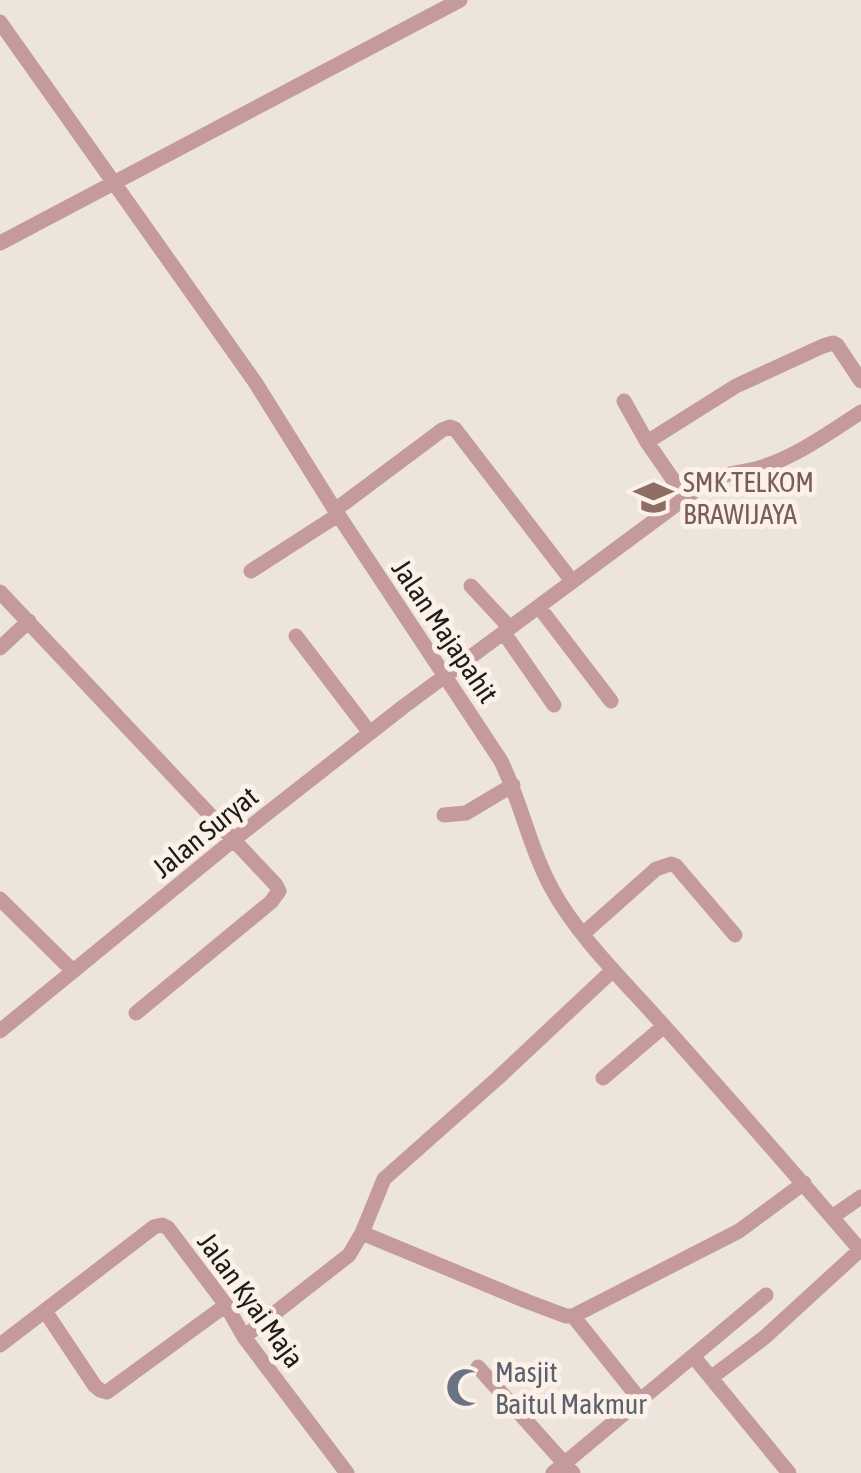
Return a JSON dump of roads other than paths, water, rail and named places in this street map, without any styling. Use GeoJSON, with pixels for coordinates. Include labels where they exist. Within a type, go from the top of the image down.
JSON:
{"type":"FeatureCollection","features":[{"type":"Feature","properties":{"kind":"street"},"geometry":{"type":"LineString","coordinates":[[1,240],[460,0]]}},
{"type":"Feature","properties":{"kind":"street","name":"Jalan Majapahit"},"geometry":{"type":"LineString","coordinates":[[0,22],[259,389],[336,513],[501,760],[552,889],[613,970],[861,1251]]}},
{"type":"Feature","properties":{"kind":"street"},"geometry":{"type":"LineString","coordinates":[[647,442],[736,386],[833,344],[861,381]]}},
{"type":"Feature","properties":{"kind":"street"},"geometry":{"type":"LineString","coordinates":[[624,402],[685,498]]}},
{"type":"Feature","properties":{"kind":"street","name":"Jalan Suryat"},"geometry":{"type":"LineString","coordinates":[[0,1031],[232,840],[445,675],[708,481],[724,473],[777,461],[860,416]]}},
{"type":"Feature","properties":{"kind":"street"},"geometry":{"type":"LineString","coordinates":[[252,571],[450,427],[572,581]]}},
{"type":"Feature","properties":{"kind":"street"},"geometry":{"type":"LineString","coordinates":[[472,586],[507,631],[554,704]]}},
{"type":"Feature","properties":{"kind":"street"},"geometry":{"type":"LineString","coordinates":[[0,592],[279,891],[136,1013]]}},
{"type":"Feature","properties":{"kind":"street"},"geometry":{"type":"LineString","coordinates":[[539,606],[611,701]]}},
{"type":"Feature","properties":{"kind":"street"},"geometry":{"type":"LineString","coordinates":[[0,648],[29,621]]}},
{"type":"Feature","properties":{"kind":"street"},"geometry":{"type":"LineString","coordinates":[[296,636],[370,733]]}},
{"type":"Feature","properties":{"kind":"street"},"geometry":{"type":"LineString","coordinates":[[444,815],[466,813],[513,785]]}},
{"type":"Feature","properties":{"kind":"street"},"geometry":{"type":"LineString","coordinates":[[584,934],[656,869],[671,864],[735,935]]}},
{"type":"Feature","properties":{"kind":"street"},"geometry":{"type":"LineString","coordinates":[[0,899],[74,971]]}},
{"type":"Feature","properties":{"kind":"street"},"geometry":{"type":"LineString","coordinates":[[244,1336],[335,1267],[364,1228],[384,1179],[613,970]]}},
{"type":"Feature","properties":{"kind":"street"},"geometry":{"type":"LineString","coordinates":[[604,1078],[664,1026]]}},
{"type":"Feature","properties":{"kind":"street"},"geometry":{"type":"LineString","coordinates":[[573,1316],[739,1230],[804,1184]]}},
{"type":"Feature","properties":{"kind":"street"},"geometry":{"type":"LineString","coordinates":[[832,1217],[861,1198]]}},
{"type":"Feature","properties":{"kind":"street","name":"Jalan Kyai Maja"},"geometry":{"type":"LineString","coordinates":[[0,1345],[154,1227],[162,1225],[226,1305],[244,1336],[348,1473]]}},
{"type":"Feature","properties":{"kind":"street"},"geometry":{"type":"LineString","coordinates":[[364,1228],[526,1301],[573,1316],[641,1401]]}},
{"type":"Feature","properties":{"kind":"street"},"geometry":{"type":"LineString","coordinates":[[712,1377],[765,1337],[861,1251]]}},
{"type":"Feature","properties":{"kind":"street"},"geometry":{"type":"LineString","coordinates":[[478,1366],[564,1469],[766,1294]]}},
{"type":"Feature","properties":{"kind":"street"},"geometry":{"type":"LineString","coordinates":[[45,1311],[96,1386],[107,1392],[226,1305]]}},
{"type":"Feature","properties":{"kind":"street"},"geometry":{"type":"LineString","coordinates":[[693,1356],[789,1473]]}},
{"type":"Feature","properties":{"kind":"place","name":"SMK TELKOM BRAWIJAYA"},"geometry":{"type":"Point","coordinates":[653,498]}},
{"type":"Feature","properties":{"kind":"place","name":"Masjit Baitul Makmur"},"geometry":{"type":"Point","coordinates":[465,1388]}}]}
